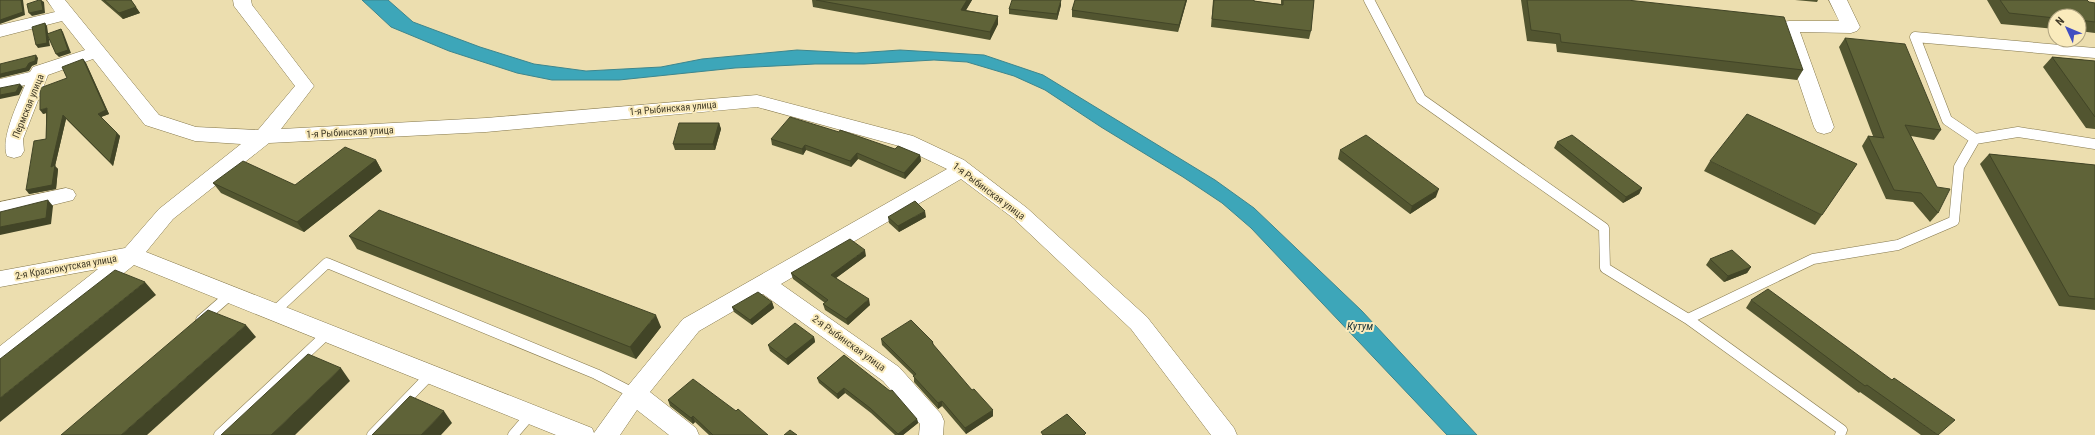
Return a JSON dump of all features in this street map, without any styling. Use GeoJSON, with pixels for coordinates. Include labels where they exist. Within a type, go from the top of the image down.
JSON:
{"type":"FeatureCollection","features":[{"type":"Feature","properties":{"kind":"street","name":"1-я Рыбинская улица"},"geometry":{"type":"LineString","coordinates":[[56,0],[66,15],[152,120],[195,134],[264,136],[486,125],[757,101],[906,142],[962,169],[1020,213],[1139,323],[1225,435]]}},
{"type":"Feature","properties":{"kind":"street"},"geometry":{"type":"LineString","coordinates":[[0,360],[131,255],[166,214],[264,136],[306,86],[243,6],[242,0]]}},
{"type":"Feature","properties":{"kind":"street"},"geometry":{"type":"LineString","coordinates":[[1824,127],[1789,26],[1851,27],[1838,0]]}},
{"type":"Feature","properties":{"kind":"street"},"geometry":{"type":"LineString","coordinates":[[0,31],[66,15]]}},
{"type":"Feature","properties":{"kind":"street","name":"Пермская улица"},"geometry":{"type":"LineString","coordinates":[[14,151],[13,139],[9,130],[40,71],[96,52]]}},
{"type":"Feature","properties":{"kind":"street"},"geometry":{"type":"LineString","coordinates":[[0,85],[38,76]]}},
{"type":"Feature","properties":{"kind":"street"},"geometry":{"type":"LineString","coordinates":[[606,435],[635,394],[692,325],[962,169]]}},
{"type":"Feature","properties":{"kind":"street"},"geometry":{"type":"LineString","coordinates":[[0,210],[66,195]]}},
{"type":"Feature","properties":{"kind":"street"},"geometry":{"type":"LineString","coordinates":[[131,255],[583,435]]}},
{"type":"Feature","properties":{"kind":"street","name":"2-я Краснокутская улица"},"geometry":{"type":"LineString","coordinates":[[0,279],[131,255]]}},
{"type":"Feature","properties":{"kind":"street","name":"2-я Рыбинская улица"},"geometry":{"type":"LineString","coordinates":[[764,283],[891,374],[932,421],[931,435]]}},
{"type":"Feature","properties":{"kind":"street"},"geometry":{"type":"LineString","coordinates":[[635,394],[687,435]]}},
{"type":"Feature","properties":{"kind":"lane"},"geometry":{"type":"LineString","coordinates":[[1369,0],[1421,99],[1604,228],[1605,268],[1688,319],[1844,433]]}},
{"type":"Feature","properties":{"kind":"lane"},"geometry":{"type":"LineString","coordinates":[[2095,53],[1915,37],[1947,120],[1975,139],[2018,132],[2095,144]]}},
{"type":"Feature","properties":{"kind":"lane"},"geometry":{"type":"LineString","coordinates":[[1688,319],[1813,259],[1898,245],[1954,221],[1959,167],[1975,139]]}},
{"type":"Feature","properties":{"kind":"lane"},"geometry":{"type":"LineString","coordinates":[[274,312],[327,263],[596,374],[635,394]]}},
{"type":"Feature","properties":{"kind":"lane"},"geometry":{"type":"LineString","coordinates":[[190,329],[231,294]]}},
{"type":"Feature","properties":{"kind":"lane"},"geometry":{"type":"LineString","coordinates":[[219,435],[328,333]]}},
{"type":"Feature","properties":{"kind":"lane"},"geometry":{"type":"LineString","coordinates":[[372,435],[431,374]]}},
{"type":"Feature","properties":{"kind":"lane"},"geometry":{"type":"LineString","coordinates":[[513,435],[531,414]]}},
{"type":"Feature","properties":{"kind":"water","name":"Кутум"},"geometry":{"type":"Polygon","coordinates":[[[362,0],[388,0],[413,22],[480,47],[534,64],[586,71],[661,67],[702,59],[797,50],[856,53],[900,50],[984,55],[1043,75],[1215,180],[1254,208],[1362,311],[1477,435],[1447,435],[1251,228],[1222,203],[1045,90],[1014,76],[967,62],[934,60],[735,68],[619,80],[552,80],[517,73],[449,51],[391,27],[362,0]]]}},
{"type":"Feature","properties":{"kind":"building"},"geometry":{"type":"Polygon","coordinates":[[[0,0],[21,0],[23,12],[0,20],[0,0]]]}},
{"type":"Feature","properties":{"kind":"building"},"geometry":{"type":"Polygon","coordinates":[[[41,0],[43,10],[29,13],[27,4],[41,0]]]}},
{"type":"Feature","properties":{"kind":"building"},"geometry":{"type":"Polygon","coordinates":[[[104,0],[131,0],[136,7],[119,13],[104,0]]]}},
{"type":"Feature","properties":{"kind":"building"},"geometry":{"type":"Polygon","coordinates":[[[816,0],[967,0],[961,10],[998,16],[990,32],[816,0]]]}},
{"type":"Feature","properties":{"kind":"building"},"geometry":{"type":"Polygon","coordinates":[[[1012,0],[1061,0],[1057,14],[1009,9],[1012,0]]]}},
{"type":"Feature","properties":{"kind":"building"},"geometry":{"type":"Polygon","coordinates":[[[1075,0],[1186,0],[1179,25],[1072,10],[1075,0]]]}},
{"type":"Feature","properties":{"kind":"building"},"geometry":{"type":"Polygon","coordinates":[[[1214,0],[1254,0],[1283,5],[1283,0],[1314,0],[1311,31],[1212,19],[1214,0]]]}},
{"type":"Feature","properties":{"kind":"building"},"geometry":{"type":"Polygon","coordinates":[[[1527,0],[1627,0],[1784,17],[1803,70],[1561,42],[1560,34],[1531,30],[1527,0]]]}},
{"type":"Feature","properties":{"kind":"building"},"geometry":{"type":"Polygon","coordinates":[[[2000,0],[2087,0],[2095,3],[2095,22],[2087,21],[2087,8],[2047,8],[2047,17],[2009,13],[2000,0]]]}},
{"type":"Feature","properties":{"kind":"building"},"geometry":{"type":"Polygon","coordinates":[[[45,23],[47,43],[36,45],[32,27],[45,23]]]}},
{"type":"Feature","properties":{"kind":"building"},"geometry":{"type":"Polygon","coordinates":[[[61,29],[68,50],[56,54],[47,34],[61,29]]]}},
{"type":"Feature","properties":{"kind":"building"},"geometry":{"type":"Polygon","coordinates":[[[1845,38],[1905,44],[1941,130],[1905,125],[1937,187],[1950,189],[1938,213],[1921,193],[1894,190],[1868,136],[1884,138],[1845,38]]]}},
{"type":"Feature","properties":{"kind":"building"},"geometry":{"type":"Polygon","coordinates":[[[36,55],[35,61],[29,63],[26,68],[0,74],[0,64],[36,55]]]}},
{"type":"Feature","properties":{"kind":"building"},"geometry":{"type":"Polygon","coordinates":[[[2052,57],[2095,61],[2095,117],[2052,57]]]}},
{"type":"Feature","properties":{"kind":"building"},"geometry":{"type":"Polygon","coordinates":[[[83,59],[106,110],[98,114],[117,133],[110,162],[63,115],[51,167],[55,165],[52,185],[26,190],[34,141],[46,139],[47,108],[40,110],[40,88],[67,78],[62,67],[83,59]]]}},
{"type":"Feature","properties":{"kind":"building"},"geometry":{"type":"Polygon","coordinates":[[[20,84],[16,92],[0,95],[0,88],[20,84]]]}},
{"type":"Feature","properties":{"kind":"building"},"geometry":{"type":"Polygon","coordinates":[[[1747,114],[1857,164],[1822,215],[1710,161],[1747,114]]]}},
{"type":"Feature","properties":{"kind":"building"},"geometry":{"type":"Polygon","coordinates":[[[790,117],[839,132],[840,130],[895,149],[898,146],[920,155],[904,173],[857,153],[850,161],[805,145],[802,149],[771,139],[790,117]]]}},
{"type":"Feature","properties":{"kind":"building"},"geometry":{"type":"Polygon","coordinates":[[[679,123],[719,123],[713,144],[673,144],[679,123]]]}},
{"type":"Feature","properties":{"kind":"building"},"geometry":{"type":"Polygon","coordinates":[[[1366,135],[1439,189],[1412,206],[1340,150],[1366,135]]]}},
{"type":"Feature","properties":{"kind":"building"},"geometry":{"type":"Polygon","coordinates":[[[1572,135],[1642,188],[1626,197],[1557,142],[1572,135]]]}},
{"type":"Feature","properties":{"kind":"building"},"geometry":{"type":"Polygon","coordinates":[[[345,147],[376,160],[297,222],[213,183],[243,161],[295,185],[345,147]]]}},
{"type":"Feature","properties":{"kind":"building"},"geometry":{"type":"Polygon","coordinates":[[[1989,154],[2095,165],[2095,299],[2069,296],[1989,154]]]}},
{"type":"Feature","properties":{"kind":"building"},"geometry":{"type":"Polygon","coordinates":[[[48,200],[46,218],[0,227],[0,212],[48,200]]]}},
{"type":"Feature","properties":{"kind":"building"},"geometry":{"type":"Polygon","coordinates":[[[915,201],[925,211],[898,226],[888,217],[915,201]]]}},
{"type":"Feature","properties":{"kind":"building"},"geometry":{"type":"Polygon","coordinates":[[[379,210],[656,315],[630,347],[349,236],[379,210]]]}},
{"type":"Feature","properties":{"kind":"building"},"geometry":{"type":"Polygon","coordinates":[[[850,239],[865,250],[831,275],[869,299],[846,319],[823,304],[828,300],[791,273],[850,239]]]}},
{"type":"Feature","properties":{"kind":"building"},"geometry":{"type":"Polygon","coordinates":[[[1732,250],[1751,267],[1728,276],[1710,259],[1732,250]]]}},
{"type":"Feature","properties":{"kind":"building"},"geometry":{"type":"Polygon","coordinates":[[[115,270],[145,282],[0,398],[0,359],[115,270]]]}},
{"type":"Feature","properties":{"kind":"building"},"geometry":{"type":"Polygon","coordinates":[[[1768,289],[1892,380],[1894,378],[1955,420],[1938,435],[1867,385],[1865,386],[1751,300],[1768,289]]]}},
{"type":"Feature","properties":{"kind":"building"},"geometry":{"type":"Polygon","coordinates":[[[758,292],[772,302],[750,320],[732,307],[758,292]]]}},
{"type":"Feature","properties":{"kind":"building"},"geometry":{"type":"Polygon","coordinates":[[[208,310],[246,325],[121,435],[61,435],[208,310]]]}},
{"type":"Feature","properties":{"kind":"building"},"geometry":{"type":"Polygon","coordinates":[[[911,320],[933,342],[932,343],[972,390],[974,389],[993,410],[965,428],[942,401],[938,403],[913,376],[916,374],[881,339],[911,320]]]}},
{"type":"Feature","properties":{"kind":"building"},"geometry":{"type":"Polygon","coordinates":[[[795,323],[814,337],[786,359],[768,345],[795,323]]]}},
{"type":"Feature","properties":{"kind":"building"},"geometry":{"type":"Polygon","coordinates":[[[308,354],[341,368],[271,435],[221,435],[308,354]]]}},
{"type":"Feature","properties":{"kind":"building"},"geometry":{"type":"Polygon","coordinates":[[[844,355],[890,391],[892,390],[917,419],[898,434],[870,408],[844,388],[837,394],[817,378],[844,355]]]}},
{"type":"Feature","properties":{"kind":"building"},"geometry":{"type":"Polygon","coordinates":[[[693,379],[736,411],[738,409],[768,435],[713,435],[693,416],[691,418],[668,400],[693,379]]]}},
{"type":"Feature","properties":{"kind":"building"},"geometry":{"type":"Polygon","coordinates":[[[410,396],[444,411],[421,435],[372,435],[410,396]]]}},
{"type":"Feature","properties":{"kind":"building"},"geometry":{"type":"Polygon","coordinates":[[[1067,414],[1086,433],[1084,435],[1043,435],[1041,432],[1067,414]]]}},
{"type":"Feature","properties":{"kind":"building"},"geometry":{"type":"Polygon","coordinates":[[[790,430],[797,435],[784,435],[790,430]]]}}]}
